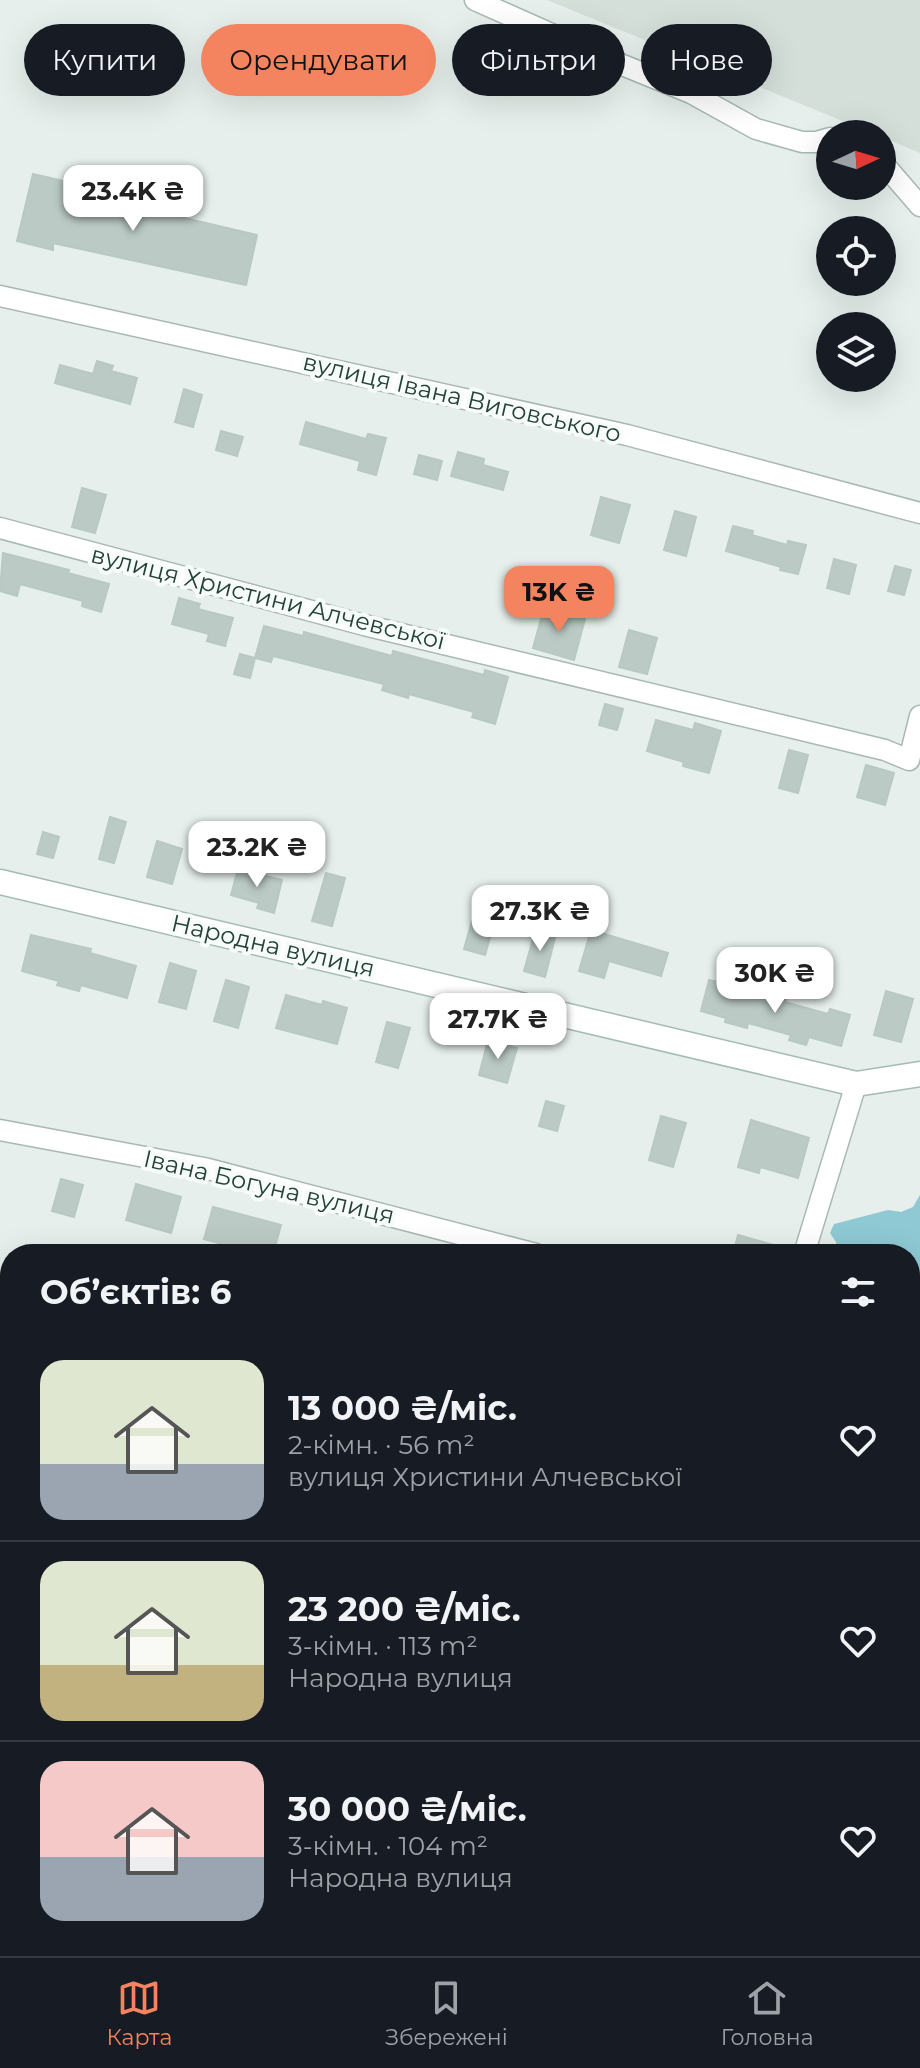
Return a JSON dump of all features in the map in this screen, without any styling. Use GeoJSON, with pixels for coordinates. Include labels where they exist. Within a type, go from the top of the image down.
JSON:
{"type":"FeatureCollection","features":[{"type":"Feature","properties":{"kind":"street"},"geometry":{"type":"LineString","coordinates":[[475,0],[691,93],[756,129],[802,142],[816,140]]}},
{"type":"Feature","properties":{"kind":"street"},"geometry":{"type":"LineString","coordinates":[[896,178],[920,206]]}},
{"type":"Feature","properties":{"kind":"street","name":"вулиця Івана Виговського"},"geometry":{"type":"LineString","coordinates":[[0,296],[627,435],[920,513]]}},
{"type":"Feature","properties":{"kind":"street","name":"вулиця Христини Алчевської"},"geometry":{"type":"LineString","coordinates":[[0,528],[364,625],[885,750],[909,760],[920,716]]}},
{"type":"Feature","properties":{"kind":"street","name":"Народна вулиця"},"geometry":{"type":"LineString","coordinates":[[0,882],[856,1084],[920,1074]]}},
{"type":"Feature","properties":{"kind":"street"},"geometry":{"type":"LineString","coordinates":[[807,1244],[856,1084]]}},
{"type":"Feature","properties":{"kind":"street","name":"Івана Богуна вулиця"},"geometry":{"type":"LineString","coordinates":[[0,1130],[204,1168],[497,1244]]}},
{"type":"Feature","properties":{"kind":"shaded area"},"geometry":{"type":"Polygon","coordinates":[[[547,0],[920,0],[920,153],[896,143],[896,120],[840,120],[772,92],[772,24],[641,24],[641,39],[625,32],[625,24],[606,24],[547,0]]]}},
{"type":"Feature","properties":{"kind":"water"},"geometry":{"type":"Polygon","coordinates":[[[920,1195],[920,1244],[836,1244],[830,1233],[834,1224],[913,1207],[920,1195]]]}},
{"type":"Feature","properties":{"kind":"building"},"geometry":{"type":"Polygon","coordinates":[[[33,174],[72,183],[70,191],[257,235],[246,285],[53,243],[53,250],[17,241],[33,174]]]}},
{"type":"Feature","properties":{"kind":"building"},"geometry":{"type":"Polygon","coordinates":[[[97,361],[113,366],[111,371],[137,378],[130,404],[55,383],[60,365],[93,374],[97,361]]]}},
{"type":"Feature","properties":{"kind":"building"},"geometry":{"type":"Polygon","coordinates":[[[184,389],[202,395],[193,427],[175,422],[184,389]]]}},
{"type":"Feature","properties":{"kind":"building"},"geometry":{"type":"Polygon","coordinates":[[[306,422],[366,439],[368,434],[386,438],[376,475],[358,470],[360,461],[300,444],[306,422]]]}},
{"type":"Feature","properties":{"kind":"building"},"geometry":{"type":"Polygon","coordinates":[[[221,431],[243,437],[237,456],[216,450],[221,431]]]}},
{"type":"Feature","properties":{"kind":"building"},"geometry":{"type":"Polygon","coordinates":[[[458,452],[484,459],[483,465],[508,472],[503,490],[451,476],[458,452]]]}},
{"type":"Feature","properties":{"kind":"building"},"geometry":{"type":"Polygon","coordinates":[[[419,455],[442,461],[437,480],[414,474],[419,455]]]}},
{"type":"Feature","properties":{"kind":"building"},"geometry":{"type":"Polygon","coordinates":[[[82,488],[106,495],[95,533],[72,527],[82,488]]]}},
{"type":"Feature","properties":{"kind":"building"},"geometry":{"type":"Polygon","coordinates":[[[601,497],[630,505],[619,543],[591,535],[601,497]]]}},
{"type":"Feature","properties":{"kind":"building"},"geometry":{"type":"Polygon","coordinates":[[[675,511],[696,517],[686,556],[664,550],[675,511]]]}},
{"type":"Feature","properties":{"kind":"building"},"geometry":{"type":"Polygon","coordinates":[[[733,526],[787,545],[788,541],[806,545],[798,574],[726,551],[733,526]]]}},
{"type":"Feature","properties":{"kind":"building"},"geometry":{"type":"Polygon","coordinates":[[[3,553],[109,584],[101,612],[82,606],[83,601],[20,584],[17,596],[0,591],[3,553]]]}},
{"type":"Feature","properties":{"kind":"building"},"geometry":{"type":"Polygon","coordinates":[[[834,559],[856,565],[849,594],[827,588],[834,559]]]}},
{"type":"Feature","properties":{"kind":"building"},"geometry":{"type":"Polygon","coordinates":[[[895,566],[911,570],[904,595],[888,591],[895,566]]]}},
{"type":"Feature","properties":{"kind":"building"},"geometry":{"type":"Polygon","coordinates":[[[179,598],[200,604],[198,609],[233,618],[225,646],[207,641],[209,634],[172,624],[179,598]]]}},
{"type":"Feature","properties":{"kind":"building"},"geometry":{"type":"Polygon","coordinates":[[[544,608],[585,619],[574,660],[533,648],[544,608]]]}},
{"type":"Feature","properties":{"kind":"building"},"geometry":{"type":"Polygon","coordinates":[[[264,626],[303,636],[304,632],[392,656],[393,651],[484,675],[485,670],[508,677],[495,724],[472,717],[474,712],[382,690],[384,684],[273,656],[271,662],[255,658],[264,626]]]}},
{"type":"Feature","properties":{"kind":"building"},"geometry":{"type":"Polygon","coordinates":[[[629,630],[657,638],[647,674],[619,667],[629,630]]]}},
{"type":"Feature","properties":{"kind":"building"},"geometry":{"type":"Polygon","coordinates":[[[240,654],[255,658],[250,678],[234,674],[240,654]]]}},
{"type":"Feature","properties":{"kind":"building"},"geometry":{"type":"Polygon","coordinates":[[[605,704],[623,709],[617,730],[599,725],[605,704]]]}},
{"type":"Feature","properties":{"kind":"building"},"geometry":{"type":"Polygon","coordinates":[[[656,720],[693,730],[695,723],[721,731],[709,773],[647,751],[656,720]]]}},
{"type":"Feature","properties":{"kind":"building"},"geometry":{"type":"Polygon","coordinates":[[[789,750],[808,755],[798,793],[779,788],[789,750]]]}},
{"type":"Feature","properties":{"kind":"building"},"geometry":{"type":"Polygon","coordinates":[[[866,765],[894,773],[885,805],[857,797],[866,765]]]}},
{"type":"Feature","properties":{"kind":"building"},"geometry":{"type":"Polygon","coordinates":[[[110,817],[126,822],[114,863],[99,859],[110,817]]]}},
{"type":"Feature","properties":{"kind":"building"},"geometry":{"type":"Polygon","coordinates":[[[43,832],[59,837],[53,858],[37,854],[43,832]]]}},
{"type":"Feature","properties":{"kind":"building"},"geometry":{"type":"Polygon","coordinates":[[[217,833],[237,839],[229,869],[208,863],[217,833]]]}},
{"type":"Feature","properties":{"kind":"building"},"geometry":{"type":"Polygon","coordinates":[[[157,841],[182,849],[172,884],[147,877],[157,841]]]}},
{"type":"Feature","properties":{"kind":"building"},"geometry":{"type":"Polygon","coordinates":[[[238,869],[282,880],[274,913],[257,908],[259,903],[231,895],[238,869]]]}},
{"type":"Feature","properties":{"kind":"building"},"geometry":{"type":"Polygon","coordinates":[[[326,873],[345,878],[332,926],[312,921],[326,873]]]}},
{"type":"Feature","properties":{"kind":"building"},"geometry":{"type":"Polygon","coordinates":[[[472,921],[493,927],[485,955],[464,949],[472,921]]]}},
{"type":"Feature","properties":{"kind":"building"},"geometry":{"type":"Polygon","coordinates":[[[536,928],[556,934],[545,977],[524,971],[536,928]]]}},
{"type":"Feature","properties":{"kind":"building"},"geometry":{"type":"Polygon","coordinates":[[[591,930],[668,953],[661,976],[609,961],[604,978],[579,971],[591,930]]]}},
{"type":"Feature","properties":{"kind":"building"},"geometry":{"type":"Polygon","coordinates":[[[31,935],[91,949],[90,953],[136,966],[127,998],[81,985],[79,991],[57,985],[59,981],[22,971],[31,935]]]}},
{"type":"Feature","properties":{"kind":"building"},"geometry":{"type":"Polygon","coordinates":[[[170,963],[196,971],[186,1009],[159,1002],[170,963]]]}},
{"type":"Feature","properties":{"kind":"building"},"geometry":{"type":"Polygon","coordinates":[[[226,980],[249,987],[238,1028],[214,1021],[226,980]]]}},
{"type":"Feature","properties":{"kind":"building"},"geometry":{"type":"Polygon","coordinates":[[[709,980],[768,1000],[770,994],[786,998],[785,1002],[828,1014],[830,1009],[850,1015],[841,1046],[809,1037],[806,1045],[789,1040],[791,1035],[748,1023],[747,1028],[701,1011],[709,980]]]}},
{"type":"Feature","properties":{"kind":"building"},"geometry":{"type":"Polygon","coordinates":[[[886,991],[913,999],[901,1042],[874,1035],[886,991]]]}},
{"type":"Feature","properties":{"kind":"building"},"geometry":{"type":"Polygon","coordinates":[[[286,995],[347,1008],[337,1044],[276,1028],[286,995]]]}},
{"type":"Feature","properties":{"kind":"building"},"geometry":{"type":"Polygon","coordinates":[[[387,1022],[410,1028],[398,1068],[376,1062],[387,1022]]]}},
{"type":"Feature","properties":{"kind":"building"},"geometry":{"type":"Polygon","coordinates":[[[488,1040],[517,1048],[507,1083],[479,1075],[488,1040]]]}},
{"type":"Feature","properties":{"kind":"building"},"geometry":{"type":"Polygon","coordinates":[[[546,1101],[564,1106],[557,1131],[539,1126],[546,1101]]]}},
{"type":"Feature","properties":{"kind":"building"},"geometry":{"type":"Polygon","coordinates":[[[661,1116],[686,1123],[673,1167],[649,1160],[661,1116]]]}},
{"type":"Feature","properties":{"kind":"building"},"geometry":{"type":"Polygon","coordinates":[[[751,1120],[809,1138],[798,1178],[760,1167],[759,1173],[738,1167],[751,1120]]]}},
{"type":"Feature","properties":{"kind":"building"},"geometry":{"type":"Polygon","coordinates":[[[61,1179],[83,1185],[74,1217],[52,1211],[61,1179]]]}},
{"type":"Feature","properties":{"kind":"building"},"geometry":{"type":"Polygon","coordinates":[[[136,1184],[181,1197],[171,1233],[126,1220],[136,1184]]]}},
{"type":"Feature","properties":{"kind":"building"},"geometry":{"type":"Polygon","coordinates":[[[213,1207],[281,1225],[276,1244],[222,1244],[204,1239],[213,1207]]]}},
{"type":"Feature","properties":{"kind":"building"},"geometry":{"type":"Polygon","coordinates":[[[738,1235],[770,1244],[736,1244],[738,1235]]]}}]}
